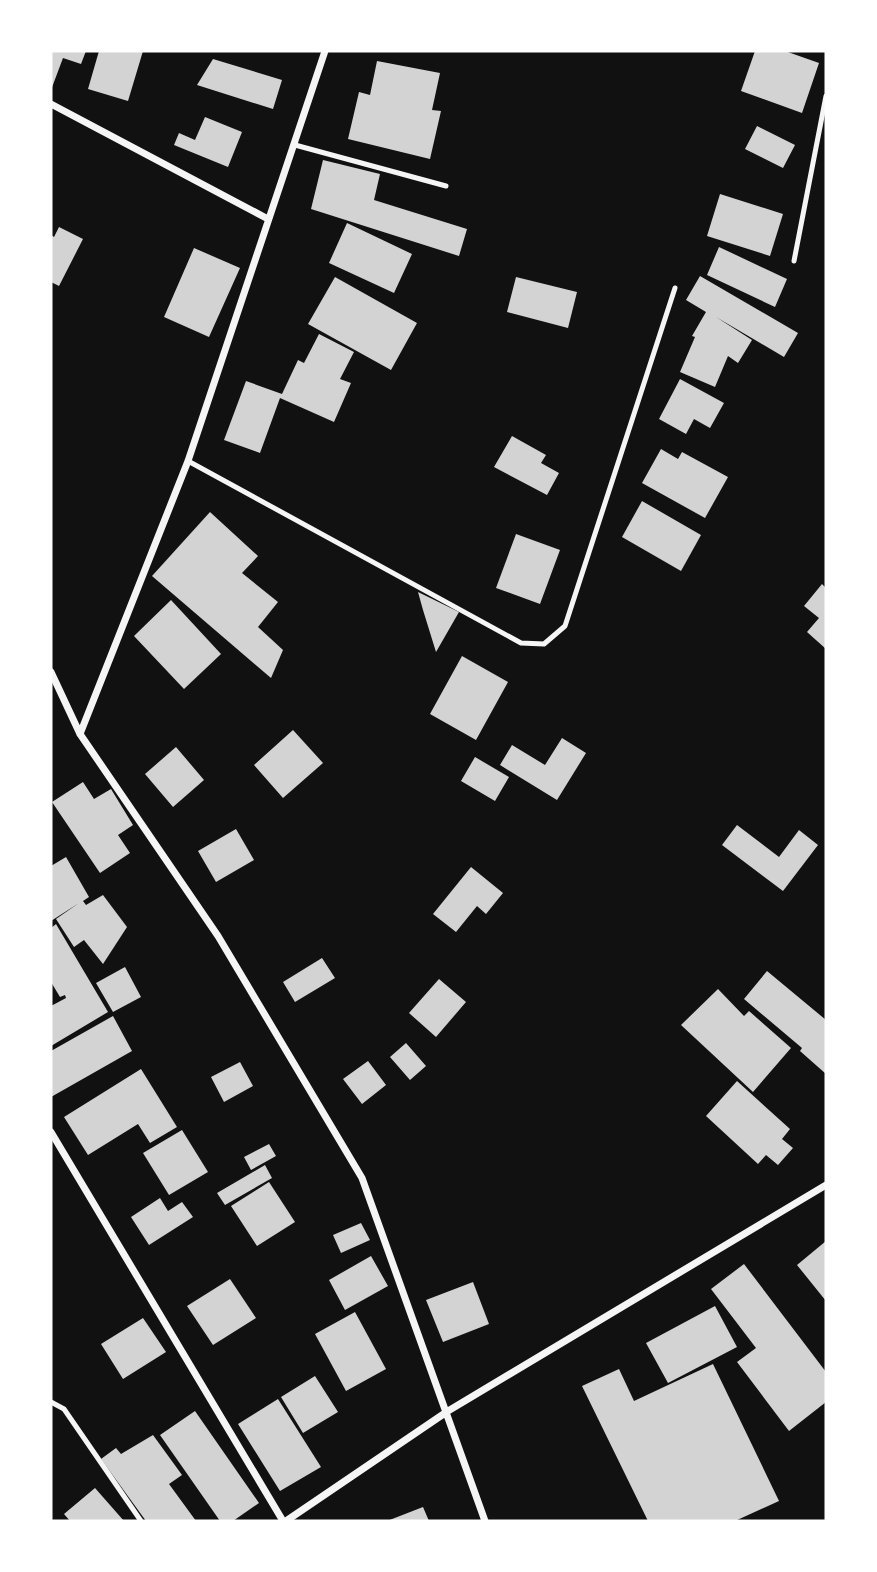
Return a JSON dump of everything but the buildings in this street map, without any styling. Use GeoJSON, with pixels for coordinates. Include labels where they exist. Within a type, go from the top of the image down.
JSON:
{"type":"FeatureCollection","features":[{"type":"Feature","properties":{"kind":"street"},"geometry":{"type":"LineString","coordinates":[[80,734],[188,461],[326,51]]}},
{"type":"Feature","properties":{"kind":"street"},"geometry":{"type":"LineString","coordinates":[[51,104],[268,219]]}},
{"type":"Feature","properties":{"kind":"street"},"geometry":{"type":"LineString","coordinates":[[51,672],[80,734],[218,936],[362,1178],[448,1411],[485,1521]]}},
{"type":"Feature","properties":{"kind":"street"},"geometry":{"type":"LineString","coordinates":[[51,1132],[284,1521],[448,1411],[826,1185]]}},
{"type":"Feature","properties":{"kind":"lane"},"geometry":{"type":"LineString","coordinates":[[794,261],[826,96]]}},
{"type":"Feature","properties":{"kind":"lane"},"geometry":{"type":"LineString","coordinates":[[295,145],[446,186]]}},
{"type":"Feature","properties":{"kind":"lane"},"geometry":{"type":"LineString","coordinates":[[188,461],[521,643],[544,644],[565,626],[675,288]]}},
{"type":"Feature","properties":{"kind":"lane"},"geometry":{"type":"LineString","coordinates":[[51,1402],[64,1409],[141,1521]]}}]}
